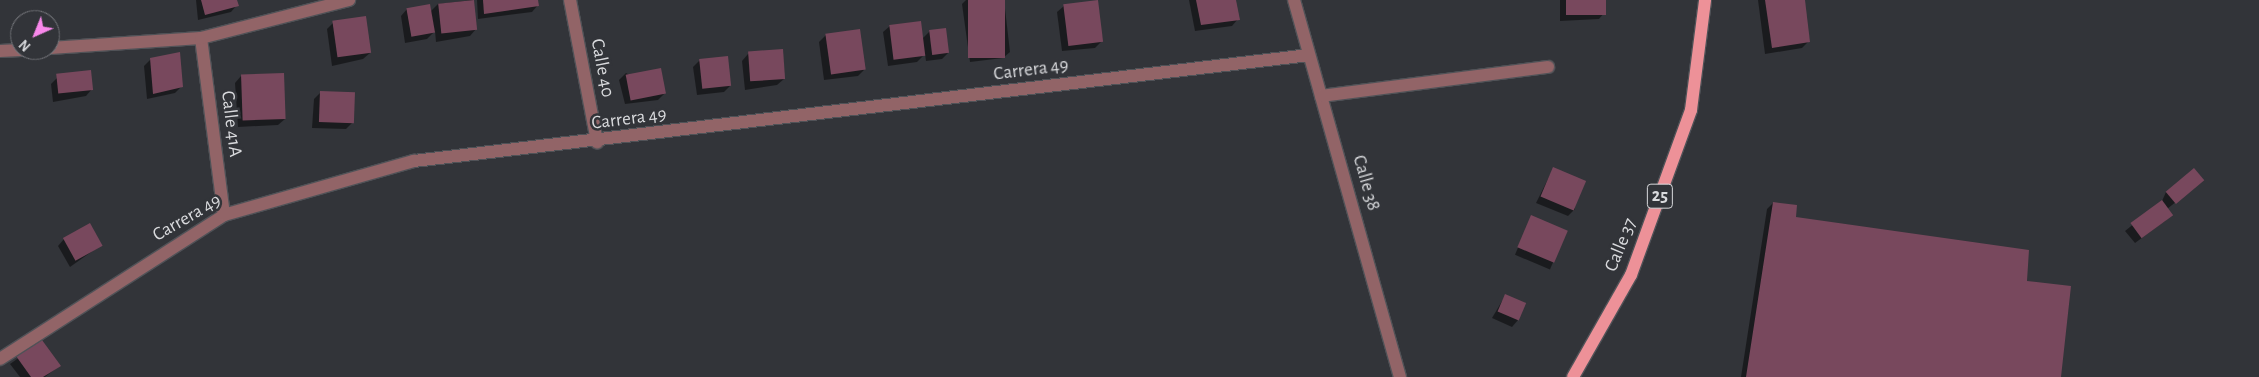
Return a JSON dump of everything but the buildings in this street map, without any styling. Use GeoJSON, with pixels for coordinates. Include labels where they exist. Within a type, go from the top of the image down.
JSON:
{"type":"FeatureCollection","features":[{"type":"Feature","properties":{"kind":"main road","name":"Calle 37"},"geometry":{"type":"LineString","coordinates":[[1573,377],[1631,275],[1691,110],[1705,0]]}},
{"type":"Feature","properties":{"kind":"street"},"geometry":{"type":"LineString","coordinates":[[60,47],[201,38],[349,0]]}},
{"type":"Feature","properties":{"kind":"street","name":"Calle 40"},"geometry":{"type":"LineString","coordinates":[[570,0],[597,142]]}},
{"type":"Feature","properties":{"kind":"street","name":"Calle 38"},"geometry":{"type":"LineString","coordinates":[[1294,0],[1400,377]]}},
{"type":"Feature","properties":{"kind":"street","name":"Calle 41A"},"geometry":{"type":"LineString","coordinates":[[201,38],[224,214]]}},
{"type":"Feature","properties":{"kind":"street","name":"Carrera 49"},"geometry":{"type":"LineString","coordinates":[[0,359],[224,214],[414,161],[597,142],[1309,55]]}},
{"type":"Feature","properties":{"kind":"street"},"geometry":{"type":"LineString","coordinates":[[1321,96],[1548,67]]}}]}
